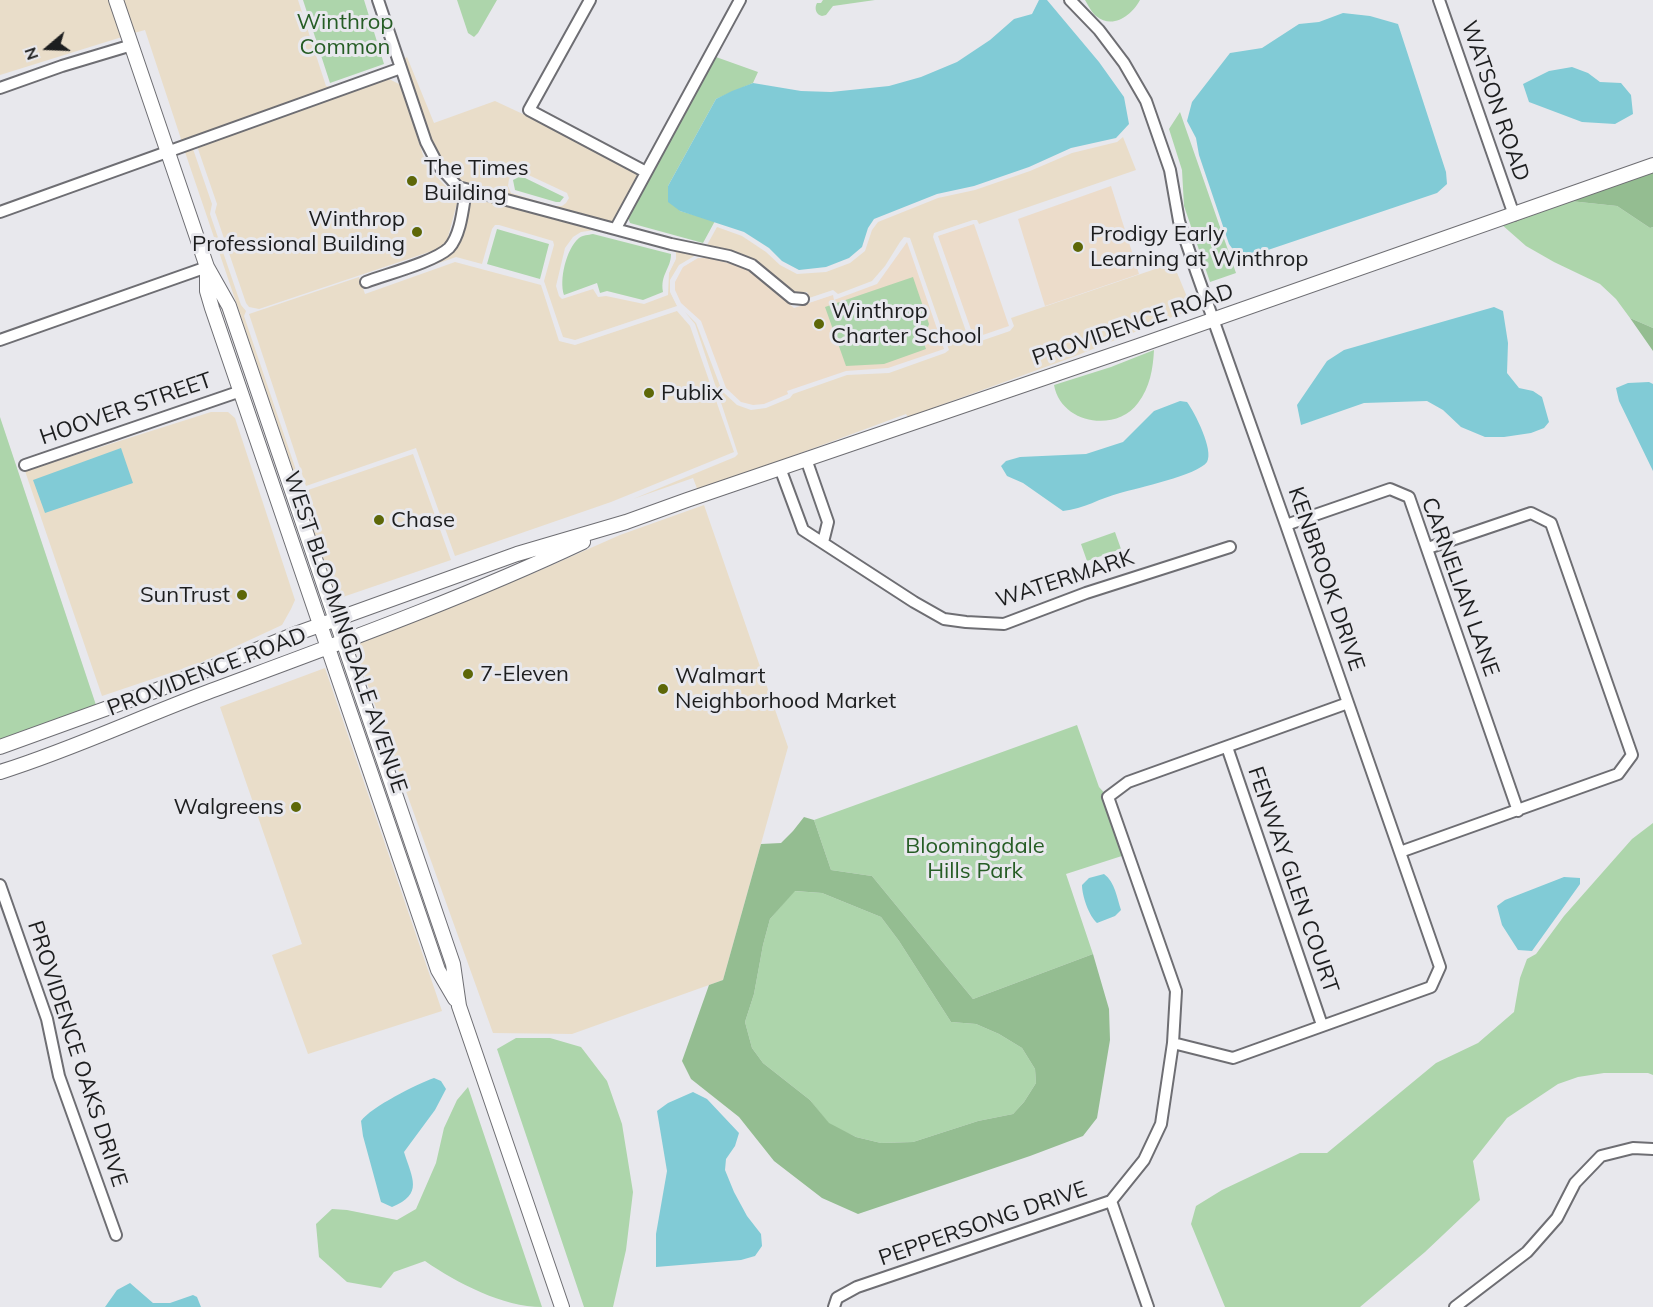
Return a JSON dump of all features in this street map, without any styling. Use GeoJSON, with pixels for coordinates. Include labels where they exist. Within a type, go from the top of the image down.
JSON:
{"type":"FeatureCollection","features":[{"type":"Feature","properties":{"kind":"main road","name":"WEST BLOOMINGDALE AVENUE"},"geometry":{"type":"LineString","coordinates":[[116,0],[207,267],[230,306],[344,640],[453,964],[459,1006],[562,1307]]}},
{"type":"Feature","properties":{"kind":"main road","name":"PROVIDENCE ROAD"},"geometry":{"type":"LineString","coordinates":[[0,747],[152,692],[320,625],[517,554],[626,522],[1213,320],[1653,165]]}},
{"type":"Feature","properties":{"kind":"main road","name":"WEST BLOOMINGDALE AVENUE"},"geometry":{"type":"LineString","coordinates":[[207,267],[207,291],[212,308],[320,625],[438,970],[459,1006]]}},
{"type":"Feature","properties":{"kind":"main road"},"geometry":{"type":"LineString","coordinates":[[212,308],[224,320],[243,372],[248,377],[254,378]]}},
{"type":"Feature","properties":{"kind":"main road","name":"PROVIDENCE ROAD"},"geometry":{"type":"LineString","coordinates":[[0,772],[66,750],[205,693],[518,573],[626,522]]}},
{"type":"Feature","properties":{"kind":"street"},"geometry":{"type":"LineString","coordinates":[[378,0],[425,138],[438,165],[458,187],[671,244],[740,260],[761,272],[792,298],[802,299]]}},
{"type":"Feature","properties":{"kind":"street"},"geometry":{"type":"LineString","coordinates":[[590,0],[529,111],[646,172]]}},
{"type":"Feature","properties":{"kind":"street"},"geometry":{"type":"LineString","coordinates":[[616,228],[740,0]]}},
{"type":"Feature","properties":{"kind":"street","name":"KENBROOK DRIVE"},"geometry":{"type":"LineString","coordinates":[[1070,0],[1100,30],[1124,63],[1146,101],[1170,170],[1179,221],[1440,966],[1431,987],[1233,1058],[1173,1042]]}},
{"type":"Feature","properties":{"kind":"street","name":"WATSON ROAD"},"geometry":{"type":"LineString","coordinates":[[1438,0],[1514,215]]}},
{"type":"Feature","properties":{"kind":"street"},"geometry":{"type":"LineString","coordinates":[[0,88],[132,45]]}},
{"type":"Feature","properties":{"kind":"street"},"geometry":{"type":"LineString","coordinates":[[0,212],[401,68]]}},
{"type":"Feature","properties":{"kind":"street"},"geometry":{"type":"LineString","coordinates":[[366,282],[435,257],[450,247],[457,232],[466,190]]}},
{"type":"Feature","properties":{"kind":"street"},"geometry":{"type":"LineString","coordinates":[[0,340],[207,267]]}},
{"type":"Feature","properties":{"kind":"street","name":"HOOVER STREET"},"geometry":{"type":"LineString","coordinates":[[25,465],[241,391]]}},
{"type":"Feature","properties":{"kind":"street"},"geometry":{"type":"LineString","coordinates":[[806,459],[828,522],[824,542]]}},
{"type":"Feature","properties":{"kind":"street","name":"WATERMARK"},"geometry":{"type":"LineString","coordinates":[[780,468],[803,530],[944,619],[1004,624],[1086,593],[1230,547]]}},
{"type":"Feature","properties":{"kind":"street","name":"CARNELIAN LANE"},"geometry":{"type":"LineString","coordinates":[[1286,525],[1390,489],[1409,496],[1518,811]]}},
{"type":"Feature","properties":{"kind":"street"},"geometry":{"type":"LineString","coordinates":[[1400,852],[1618,774],[1632,755],[1551,523],[1531,513],[1428,549]]}},
{"type":"Feature","properties":{"kind":"street","name":"PEPPERSONG DRIVE"},"geometry":{"type":"LineString","coordinates":[[834,1307],[837,1298],[857,1287],[1111,1201],[1144,1160],[1161,1124],[1173,1042],[1176,991],[1108,796],[1128,782],[1348,703]]}},
{"type":"Feature","properties":{"kind":"street","name":"FENWAY GLEN COURT"},"geometry":{"type":"LineString","coordinates":[[1227,747],[1322,1025]]}},
{"type":"Feature","properties":{"kind":"street","name":"PROVIDENCE OAKS DRIVE"},"geometry":{"type":"LineString","coordinates":[[0,885],[47,1019],[58,1076],[116,1234]]}},
{"type":"Feature","properties":{"kind":"street"},"geometry":{"type":"LineString","coordinates":[[1455,1307],[1527,1252],[1557,1218],[1575,1183],[1601,1156],[1633,1148],[1653,1149]]}},
{"type":"Feature","properties":{"kind":"street"},"geometry":{"type":"LineString","coordinates":[[1111,1201],[1148,1307]]}},
{"type":"Feature","properties":{"kind":"shaded area"},"geometry":{"type":"Polygon","coordinates":[[[0,0],[110,0],[122,37],[0,75],[0,0]]]}},
{"type":"Feature","properties":{"kind":"shaded area"},"geometry":{"type":"Polygon","coordinates":[[[122,0],[298,0],[326,86],[332,87],[357,78],[182,142],[145,30],[134,33],[122,0]]]}},
{"type":"Feature","properties":{"kind":"shaded area"},"geometry":{"type":"Polygon","coordinates":[[[407,57],[434,123],[495,101],[639,175],[613,222],[461,182],[443,162],[432,140],[404,59],[407,57]],[[520,171],[514,173],[509,179],[508,186],[511,193],[554,206],[562,206],[566,203],[569,198],[567,193],[520,171]]]}},
{"type":"Feature","properties":{"kind":"shaded area"},"geometry":{"type":"Polygon","coordinates":[[[387,78],[401,85],[423,155],[432,172],[456,197],[457,203],[447,241],[438,249],[259,309],[249,307],[215,212],[217,204],[197,146],[387,78]]]}},
{"type":"Feature","properties":{"kind":"shaded area"},"geometry":{"type":"Polygon","coordinates":[[[1123,137],[1136,170],[979,224],[977,220],[973,220],[934,233],[933,237],[969,340],[975,343],[1010,331],[1014,326],[1011,318],[1173,263],[1192,309],[1073,357],[908,417],[906,414],[698,491],[693,478],[633,499],[738,454],[695,324],[685,312],[696,323],[722,391],[737,405],[751,410],[766,408],[790,398],[793,394],[847,375],[889,373],[949,350],[910,238],[904,237],[872,281],[838,294],[833,290],[809,298],[807,292],[795,294],[755,261],[731,251],[707,245],[717,227],[742,236],[766,252],[780,265],[797,274],[826,272],[850,263],[865,251],[872,230],[878,222],[938,198],[975,190],[1030,171],[1072,153],[1117,142],[1123,137]]]}},
{"type":"Feature","properties":{"kind":"shaded area"},"geometry":{"type":"Polygon","coordinates":[[[193,149],[212,204],[210,214],[241,305],[246,311],[244,316],[302,488],[308,490],[413,454],[451,560],[337,599],[185,152],[193,149]]]}},
{"type":"Feature","properties":{"kind":"shaded area","name":"Prodigy Early Learning at Winthrop"},"geometry":{"type":"Polygon","coordinates":[[[1111,186],[1139,274],[1045,306],[1018,219],[1111,186]]]}},
{"type":"Feature","properties":{"kind":"shaded area"},"geometry":{"type":"Polygon","coordinates":[[[471,197],[666,248],[595,230],[581,232],[573,237],[565,248],[556,286],[562,299],[593,289],[598,297],[606,296],[644,304],[668,295],[669,273],[676,259],[676,253],[673,250],[696,255],[679,265],[670,280],[670,292],[677,306],[575,340],[563,337],[544,281],[554,245],[553,241],[499,225],[495,225],[492,229],[482,264],[456,257],[368,288],[436,263],[453,251],[463,233],[471,197]]]}},
{"type":"Feature","properties":{"kind":"shaded area","name":"Winthrop Charter School"},"geometry":{"type":"Polygon","coordinates":[[[974,224],[1009,326],[974,338],[938,236],[974,224]]]}},
{"type":"Feature","properties":{"kind":"shaded area","name":"Winthrop Charter School"},"geometry":{"type":"Polygon","coordinates":[[[907,242],[944,349],[888,368],[846,371],[787,391],[788,394],[764,404],[753,405],[741,402],[726,388],[701,321],[681,303],[675,290],[675,282],[683,267],[698,258],[709,258],[743,267],[794,308],[833,295],[834,300],[877,284],[907,242]]]}},
{"type":"Feature","properties":{"kind":"shaded area"},"geometry":{"type":"Polygon","coordinates":[[[455,262],[541,285],[559,341],[575,345],[677,311],[690,326],[734,452],[611,502],[455,556],[416,448],[306,486],[249,314],[359,277],[365,294],[455,262]]]}},
{"type":"Feature","properties":{"kind":"shaded area"},"geometry":{"type":"Polygon","coordinates":[[[211,412],[228,412],[235,418],[295,600],[282,625],[200,663],[102,696],[25,471],[211,412]]]}},
{"type":"Feature","properties":{"kind":"shaded area"},"geometry":{"type":"Polygon","coordinates":[[[704,505],[788,747],[723,980],[572,1034],[493,1033],[353,644],[534,573],[620,535],[704,505]]]}},
{"type":"Feature","properties":{"kind":"shaded area"},"geometry":{"type":"Polygon","coordinates":[[[325,668],[442,1011],[308,1054],[272,955],[302,944],[220,707],[325,668]]]}},
{"type":"Feature","properties":{"kind":"green space","name":"Winthrop Common"},"geometry":{"type":"Polygon","coordinates":[[[303,0],[364,0],[384,64],[330,83],[303,0]]]}},
{"type":"Feature","properties":{"kind":"green space"},"geometry":{"type":"Polygon","coordinates":[[[457,0],[497,0],[474,37],[468,33],[457,0]]]}},
{"type":"Feature","properties":{"kind":"green space"},"geometry":{"type":"Polygon","coordinates":[[[823,0],[875,0],[833,6],[826,15],[822,16],[817,13],[816,7],[817,3],[823,0]]]}},
{"type":"Feature","properties":{"kind":"green space"},"geometry":{"type":"Polygon","coordinates":[[[1085,0],[1140,0],[1127,15],[1109,22],[1095,15],[1085,0]]]}},
{"type":"Feature","properties":{"kind":"green space"},"geometry":{"type":"Polygon","coordinates":[[[716,57],[758,72],[753,83],[716,99],[668,186],[680,211],[715,221],[703,243],[630,223],[628,217],[716,57]]]}},
{"type":"Feature","properties":{"kind":"green space"},"geometry":{"type":"Polygon","coordinates":[[[1180,112],[1236,273],[1210,282],[1184,206],[1182,170],[1169,129],[1180,112]]]}},
{"type":"Feature","properties":{"kind":"green space"},"geometry":{"type":"Polygon","coordinates":[[[1653,171],[1653,227],[1650,228],[1617,206],[1570,201],[1521,220],[1515,219],[1653,171]]]}},
{"type":"Feature","properties":{"kind":"green space"},"geometry":{"type":"Polygon","coordinates":[[[521,176],[564,197],[560,202],[556,202],[515,190],[513,180],[521,176]]]}},
{"type":"Feature","properties":{"kind":"green space"},"geometry":{"type":"Polygon","coordinates":[[[1570,201],[1617,206],[1650,228],[1653,227],[1653,328],[1630,318],[1616,299],[1600,284],[1526,246],[1501,224],[1515,219],[1521,220],[1570,201]]]}},
{"type":"Feature","properties":{"kind":"green space"},"geometry":{"type":"Polygon","coordinates":[[[497,229],[549,244],[540,279],[487,264],[497,229]]]}},
{"type":"Feature","properties":{"kind":"green space"},"geometry":{"type":"Polygon","coordinates":[[[593,234],[671,254],[664,276],[663,292],[643,300],[607,291],[600,293],[597,283],[564,295],[563,273],[570,249],[579,238],[593,234]]]}},
{"type":"Feature","properties":{"kind":"green space"},"geometry":{"type":"Polygon","coordinates":[[[913,277],[929,324],[923,341],[926,349],[884,364],[846,366],[825,307],[913,277]]]}},
{"type":"Feature","properties":{"kind":"green space"},"geometry":{"type":"Polygon","coordinates":[[[1630,318],[1653,328],[1653,351],[1630,318]]]}},
{"type":"Feature","properties":{"kind":"green space"},"geometry":{"type":"Polygon","coordinates":[[[1154,350],[1152,371],[1142,397],[1128,412],[1117,418],[1104,421],[1078,416],[1059,398],[1054,385],[1111,367],[1154,350]]]}},
{"type":"Feature","properties":{"kind":"green space"},"geometry":{"type":"Polygon","coordinates":[[[0,417],[96,705],[0,740],[0,417]]]}},
{"type":"Feature","properties":{"kind":"green space"},"geometry":{"type":"Polygon","coordinates":[[[1115,532],[1121,549],[1087,561],[1081,544],[1115,532]]]}},
{"type":"Feature","properties":{"kind":"green space","name":"Bloomingdale Hills Park"},"geometry":{"type":"Polygon","coordinates":[[[1077,725],[1099,787],[1108,797],[1128,854],[1066,874],[1093,954],[973,999],[872,876],[831,870],[814,820],[1077,725]]]}},
{"type":"Feature","properties":{"kind":"green space"},"geometry":{"type":"Polygon","coordinates":[[[804,817],[814,820],[831,870],[872,876],[973,999],[1093,954],[1109,1009],[1110,1040],[1097,1118],[1083,1136],[858,1214],[822,1198],[774,1161],[739,1117],[691,1079],[682,1061],[709,985],[723,980],[761,844],[781,843],[804,817]],[[795,891],[770,919],[754,994],[745,1022],[752,1048],[763,1063],[810,1100],[829,1123],[856,1137],[881,1143],[913,1142],[978,1121],[1013,1114],[1036,1083],[1035,1069],[1022,1048],[976,1024],[951,1022],[881,917],[822,893],[795,891]]]}},
{"type":"Feature","properties":{"kind":"green space"},"geometry":{"type":"Polygon","coordinates":[[[1653,823],[1653,1075],[1604,1073],[1578,1077],[1558,1084],[1507,1118],[1473,1161],[1480,1200],[1425,1252],[1360,1307],[1225,1307],[1191,1224],[1196,1206],[1222,1190],[1300,1153],[1327,1153],[1436,1063],[1478,1043],[1514,1012],[1520,978],[1527,959],[1536,954],[1564,916],[1632,839],[1653,823]]]}},
{"type":"Feature","properties":{"kind":"green space"},"geometry":{"type":"Polygon","coordinates":[[[794,891],[822,893],[881,917],[951,1022],[976,1024],[1022,1048],[1035,1069],[1036,1083],[1013,1114],[978,1121],[913,1142],[881,1143],[856,1137],[829,1124],[810,1100],[763,1063],[752,1048],[745,1022],[754,994],[770,919],[794,891]]]}},
{"type":"Feature","properties":{"kind":"green space"},"geometry":{"type":"Polygon","coordinates":[[[516,1038],[550,1038],[581,1047],[607,1081],[622,1124],[633,1192],[626,1250],[613,1307],[584,1307],[497,1049],[516,1038]]]}},
{"type":"Feature","properties":{"kind":"green space"},"geometry":{"type":"Polygon","coordinates":[[[468,1087],[542,1307],[527,1306],[496,1298],[466,1285],[425,1261],[394,1272],[381,1288],[347,1282],[319,1257],[316,1224],[332,1209],[397,1220],[416,1209],[436,1163],[444,1128],[457,1100],[468,1087]]]}},
{"type":"Feature","properties":{"kind":"water"},"geometry":{"type":"Polygon","coordinates":[[[1039,0],[1047,0],[1099,62],[1124,97],[1129,124],[1116,138],[1071,148],[1029,167],[974,186],[937,194],[874,219],[868,228],[862,247],[849,258],[826,267],[799,270],[782,261],[769,248],[744,232],[680,211],[668,202],[668,186],[716,99],[753,83],[801,91],[831,92],[889,86],[921,77],[957,62],[990,40],[1014,19],[1032,14],[1039,0]]]}},
{"type":"Feature","properties":{"kind":"water"},"geometry":{"type":"Polygon","coordinates":[[[1343,13],[1370,16],[1398,24],[1446,172],[1447,184],[1437,193],[1259,253],[1237,255],[1229,244],[1199,155],[1196,138],[1187,121],[1192,102],[1230,53],[1262,48],[1299,24],[1319,22],[1343,13]]]}},
{"type":"Feature","properties":{"kind":"water"},"geometry":{"type":"Polygon","coordinates":[[[1572,67],[1588,73],[1600,82],[1621,83],[1631,95],[1633,114],[1615,124],[1582,122],[1529,102],[1523,84],[1549,71],[1572,67]]]}},
{"type":"Feature","properties":{"kind":"water"},"geometry":{"type":"Polygon","coordinates":[[[1494,307],[1503,311],[1508,343],[1507,373],[1519,388],[1533,391],[1542,397],[1549,422],[1544,428],[1531,433],[1485,437],[1461,427],[1443,410],[1427,401],[1364,403],[1301,425],[1297,405],[1327,361],[1344,350],[1494,307]]]}},
{"type":"Feature","properties":{"kind":"water"},"geometry":{"type":"Polygon","coordinates":[[[1649,382],[1653,384],[1653,471],[1619,401],[1616,388],[1628,383],[1649,382]]]}},
{"type":"Feature","properties":{"kind":"water"},"geometry":{"type":"Polygon","coordinates":[[[1180,401],[1187,402],[1194,414],[1208,449],[1207,462],[1192,472],[1063,511],[1023,483],[1007,476],[1001,466],[1006,461],[1020,457],[1086,454],[1123,442],[1154,411],[1180,401]]]}},
{"type":"Feature","properties":{"kind":"water"},"geometry":{"type":"Polygon","coordinates":[[[121,448],[133,483],[45,513],[33,480],[121,448]]]}},
{"type":"Feature","properties":{"kind":"water"},"geometry":{"type":"Polygon","coordinates":[[[1104,874],[1113,886],[1121,910],[1115,916],[1097,923],[1086,906],[1082,885],[1089,878],[1104,874]]]}},
{"type":"Feature","properties":{"kind":"water"},"geometry":{"type":"Polygon","coordinates":[[[1564,877],[1580,878],[1580,884],[1532,951],[1518,950],[1502,925],[1497,906],[1505,900],[1564,877]]]}},
{"type":"Feature","properties":{"kind":"water"},"geometry":{"type":"Polygon","coordinates":[[[434,1078],[441,1081],[446,1089],[435,1110],[404,1152],[412,1177],[412,1191],[402,1202],[392,1207],[381,1202],[361,1121],[384,1103],[434,1078]]]}},
{"type":"Feature","properties":{"kind":"water"},"geometry":{"type":"Polygon","coordinates":[[[693,1092],[707,1099],[739,1133],[735,1146],[726,1159],[725,1170],[747,1216],[761,1234],[762,1246],[755,1256],[741,1260],[656,1267],[656,1234],[667,1171],[657,1111],[668,1103],[693,1092]]]}},
{"type":"Feature","properties":{"kind":"water"},"geometry":{"type":"Polygon","coordinates":[[[130,1283],[153,1303],[170,1303],[193,1295],[197,1297],[201,1307],[105,1307],[117,1290],[130,1283]]]}},
{"type":"Feature","properties":{"kind":"place","name":"The Times Building"},"geometry":{"type":"Point","coordinates":[412,181]}},
{"type":"Feature","properties":{"kind":"place","name":"Winthrop Professional Building"},"geometry":{"type":"Point","coordinates":[417,232]}},
{"type":"Feature","properties":{"kind":"place","name":"Prodigy Early Learning at Winthrop"},"geometry":{"type":"Point","coordinates":[1078,247]}},
{"type":"Feature","properties":{"kind":"place","name":"Winthrop Charter School"},"geometry":{"type":"Point","coordinates":[819,324]}},
{"type":"Feature","properties":{"kind":"place","name":"Publix"},"geometry":{"type":"Point","coordinates":[649,393]}},
{"type":"Feature","properties":{"kind":"place","name":"Chase"},"geometry":{"type":"Point","coordinates":[379,520]}},
{"type":"Feature","properties":{"kind":"place","name":"SunTrust"},"geometry":{"type":"Point","coordinates":[242,595]}},
{"type":"Feature","properties":{"kind":"place","name":"7-Eleven"},"geometry":{"type":"Point","coordinates":[468,674]}},
{"type":"Feature","properties":{"kind":"place","name":"Walmart Neighborhood Market"},"geometry":{"type":"Point","coordinates":[663,689]}},
{"type":"Feature","properties":{"kind":"place","name":"Walgreens"},"geometry":{"type":"Point","coordinates":[296,807]}}]}
